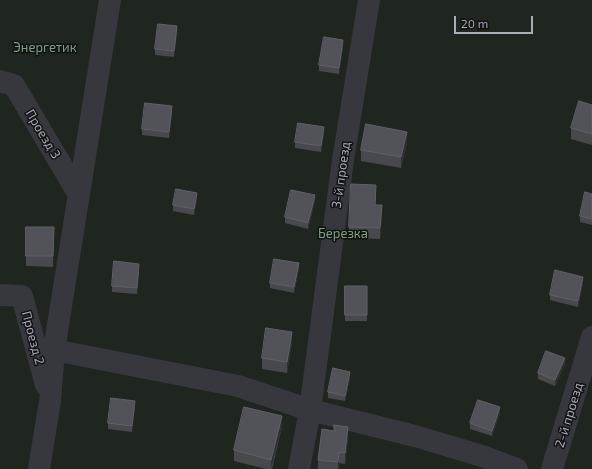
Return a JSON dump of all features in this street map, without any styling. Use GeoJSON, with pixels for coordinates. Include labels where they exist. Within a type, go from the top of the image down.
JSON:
{"type":"FeatureCollection","features":[{"type":"Feature","properties":{"kind":"street"},"geometry":{"type":"LineString","coordinates":[[39,469],[50,401],[54,350],[110,0]]}},
{"type":"Feature","properties":{"kind":"street","name":"3-й проезд"},"geometry":{"type":"LineString","coordinates":[[299,469],[310,410],[343,160],[369,0]]}},
{"type":"Feature","properties":{"kind":"street","name":"Проезд 3"},"geometry":{"type":"LineString","coordinates":[[0,81],[14,85],[79,195]]}},
{"type":"Feature","properties":{"kind":"street","name":"Проезд 2"},"geometry":{"type":"LineString","coordinates":[[0,295],[22,296],[50,401]]}},
{"type":"Feature","properties":{"kind":"street","name":"2-й проезд"},"geometry":{"type":"LineString","coordinates":[[552,469],[592,337]]}},
{"type":"Feature","properties":{"kind":"street"},"geometry":{"type":"LineString","coordinates":[[54,350],[238,386],[310,410],[415,436],[482,456],[517,469]]}},
{"type":"Feature","properties":{"kind":"green space","name":"Березка"},"geometry":{"type":"Polygon","coordinates":[[[0,0],[592,0],[592,469],[0,469],[0,0]]]}},
{"type":"Feature","properties":{"kind":"building"},"geometry":{"type":"Polygon","coordinates":[[[158,24],[177,26],[174,51],[155,49],[158,24]]]}},
{"type":"Feature","properties":{"kind":"building"},"geometry":{"type":"Polygon","coordinates":[[[324,37],[343,40],[339,68],[319,65],[324,37]]]}},
{"type":"Feature","properties":{"kind":"building"},"geometry":{"type":"Polygon","coordinates":[[[579,101],[592,105],[592,134],[571,128],[579,101]]]}},
{"type":"Feature","properties":{"kind":"building"},"geometry":{"type":"Polygon","coordinates":[[[145,103],[172,106],[169,132],[142,129],[145,103]]]}},
{"type":"Feature","properties":{"kind":"building"},"geometry":{"type":"Polygon","coordinates":[[[298,123],[324,127],[321,146],[295,142],[298,123]]]}},
{"type":"Feature","properties":{"kind":"building"},"geometry":{"type":"Polygon","coordinates":[[[366,124],[407,132],[401,157],[361,150],[366,124]]]}},
{"type":"Feature","properties":{"kind":"building"},"geometry":{"type":"Polygon","coordinates":[[[351,184],[376,185],[375,205],[382,205],[380,228],[349,227],[351,184]]]}},
{"type":"Feature","properties":{"kind":"building"},"geometry":{"type":"Polygon","coordinates":[[[176,189],[197,193],[194,209],[173,205],[176,189]]]}},
{"type":"Feature","properties":{"kind":"building"},"geometry":{"type":"Polygon","coordinates":[[[291,190],[315,195],[308,223],[285,217],[291,190]]]}},
{"type":"Feature","properties":{"kind":"building"},"geometry":{"type":"Polygon","coordinates":[[[585,192],[592,194],[592,219],[580,216],[585,192]]]}},
{"type":"Feature","properties":{"kind":"building"},"geometry":{"type":"Polygon","coordinates":[[[26,227],[54,227],[53,256],[26,256],[26,227]]]}},
{"type":"Feature","properties":{"kind":"building"},"geometry":{"type":"Polygon","coordinates":[[[274,259],[299,263],[294,287],[270,283],[274,259]]]}},
{"type":"Feature","properties":{"kind":"building"},"geometry":{"type":"Polygon","coordinates":[[[114,261],[139,264],[137,288],[112,286],[114,261]]]}},
{"type":"Feature","properties":{"kind":"building"},"geometry":{"type":"Polygon","coordinates":[[[555,270],[583,277],[578,301],[550,295],[555,270]]]}},
{"type":"Feature","properties":{"kind":"building"},"geometry":{"type":"Polygon","coordinates":[[[345,286],[367,286],[367,315],[345,315],[345,286]]]}},
{"type":"Feature","properties":{"kind":"building"},"geometry":{"type":"Polygon","coordinates":[[[266,328],[292,332],[287,362],[262,358],[266,328]]]}},
{"type":"Feature","properties":{"kind":"building"},"geometry":{"type":"Polygon","coordinates":[[[546,351],[565,358],[555,380],[538,373],[546,351]]]}},
{"type":"Feature","properties":{"kind":"building"},"geometry":{"type":"Polygon","coordinates":[[[333,368],[350,372],[345,396],[328,392],[333,368]]]}},
{"type":"Feature","properties":{"kind":"building"},"geometry":{"type":"Polygon","coordinates":[[[111,398],[135,401],[132,426],[108,423],[111,398]]]}},
{"type":"Feature","properties":{"kind":"building"},"geometry":{"type":"Polygon","coordinates":[[[478,400],[500,407],[492,431],[470,423],[478,400]]]}},
{"type":"Feature","properties":{"kind":"building"},"geometry":{"type":"Polygon","coordinates":[[[244,407],[282,416],[271,460],[234,450],[244,407]]]}},
{"type":"Feature","properties":{"kind":"building"},"geometry":{"type":"Polygon","coordinates":[[[334,425],[348,427],[345,453],[339,452],[338,462],[318,460],[322,429],[334,431],[334,425]]]}},
{"type":"Feature","properties":{"kind":"park label","name":"Энергетик"},"geometry":{"type":"Point","coordinates":[45,48]}}]}
